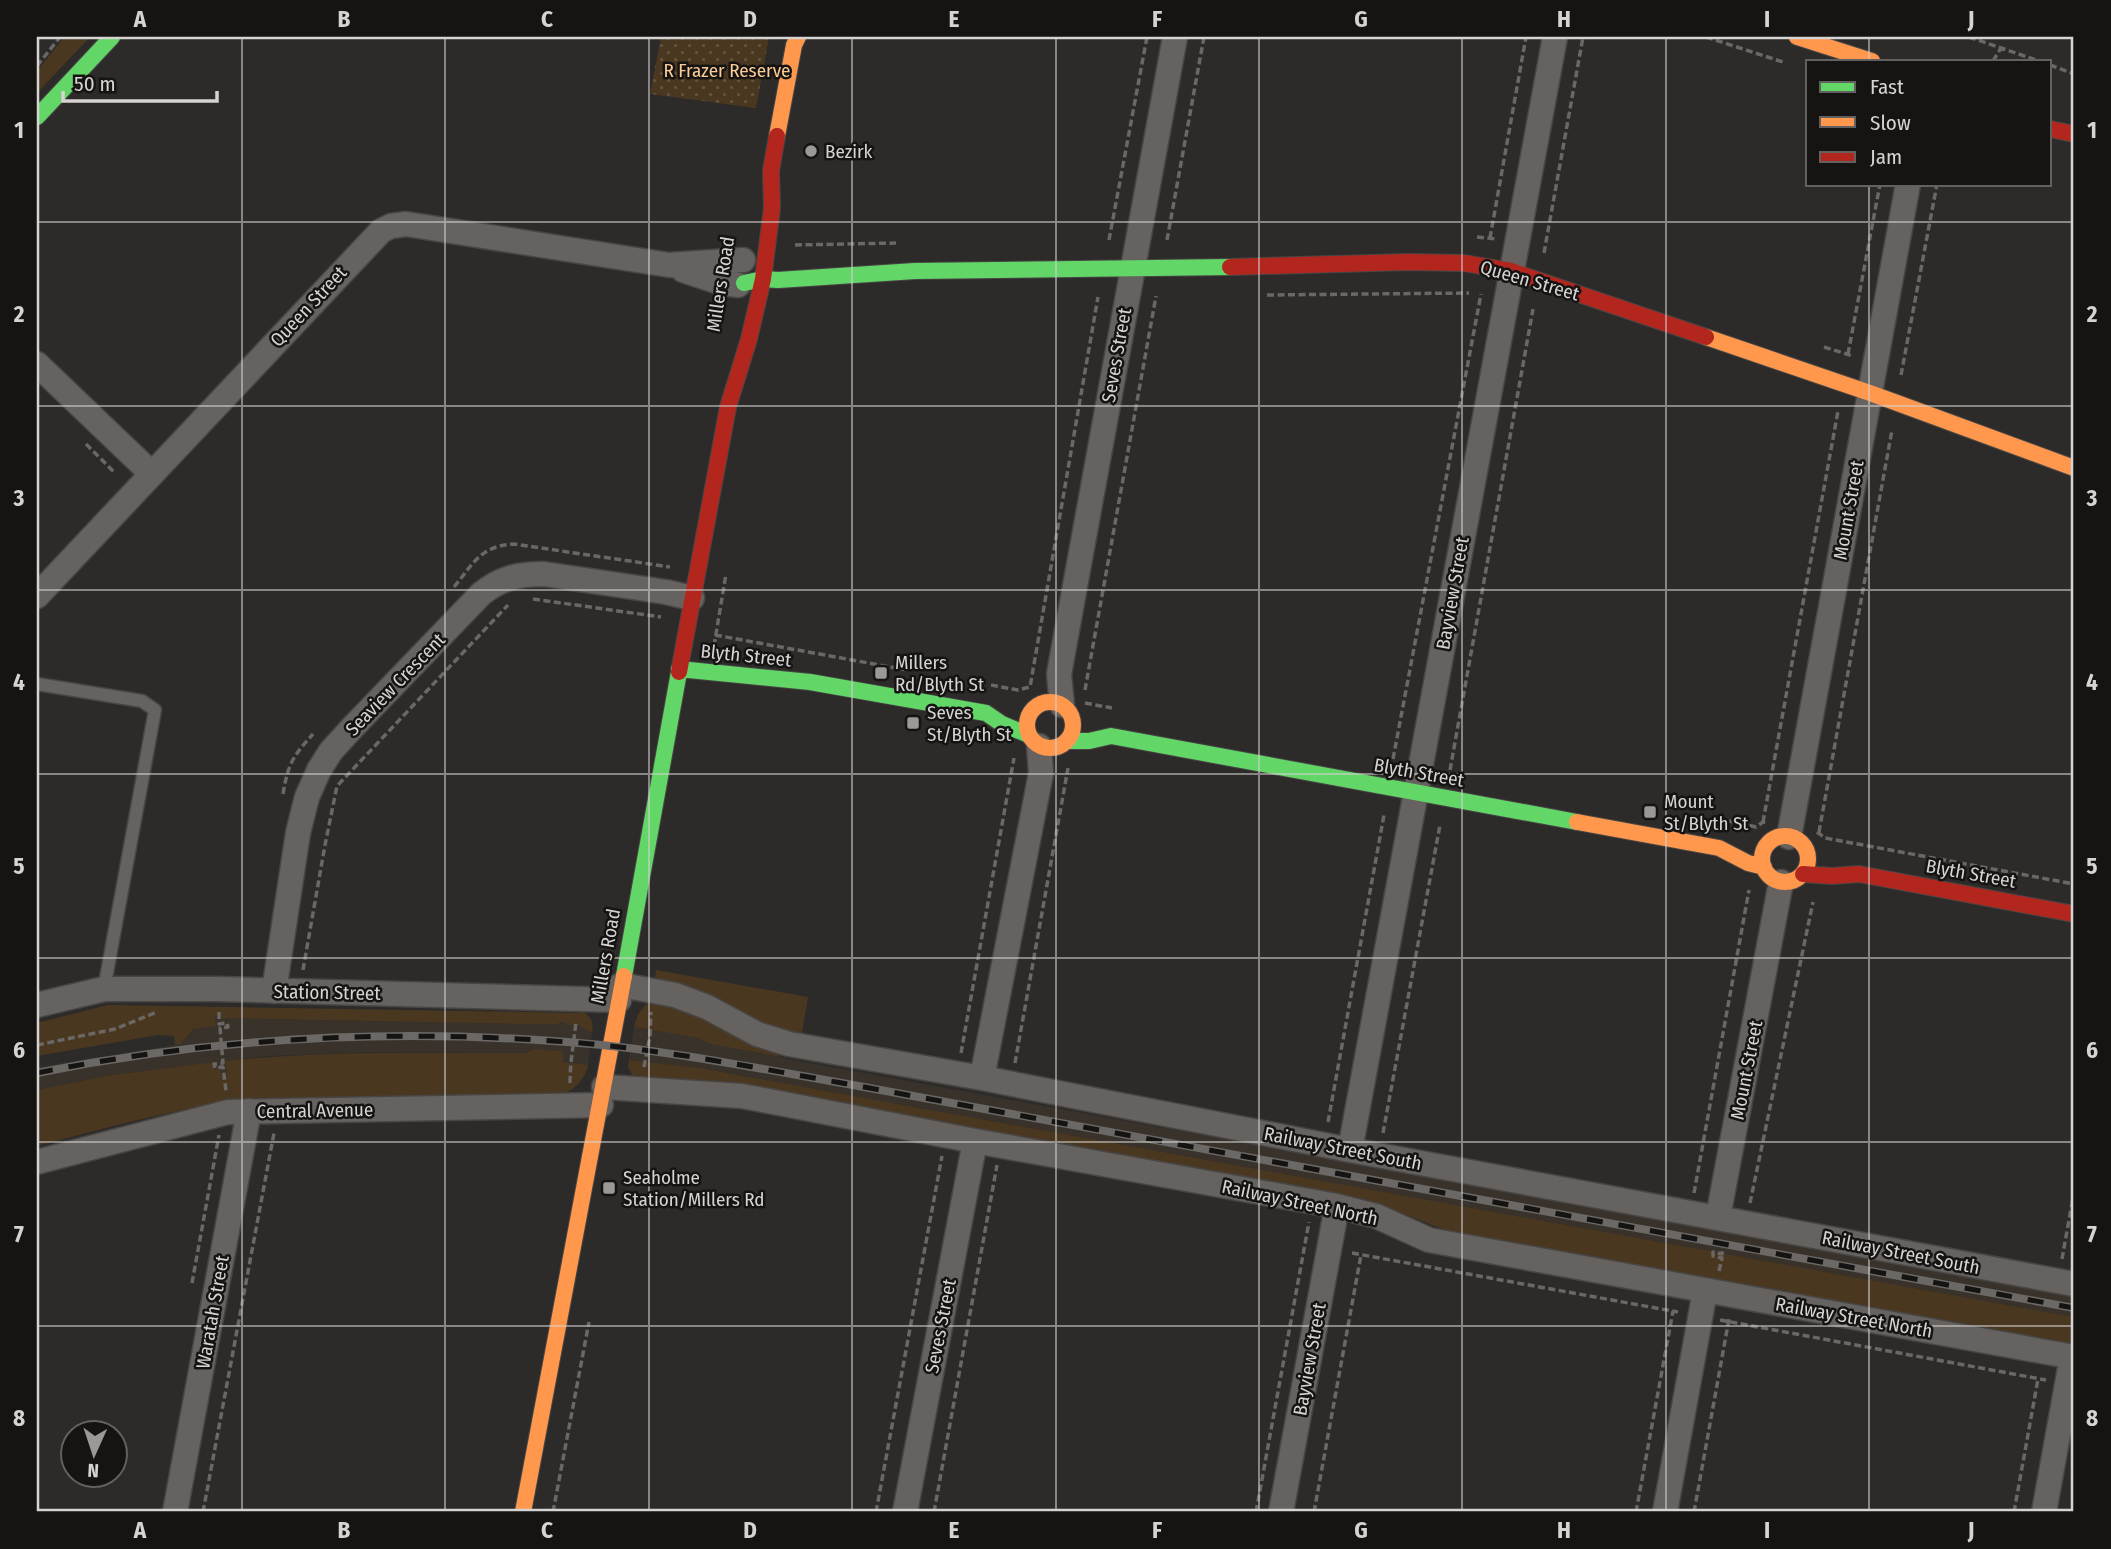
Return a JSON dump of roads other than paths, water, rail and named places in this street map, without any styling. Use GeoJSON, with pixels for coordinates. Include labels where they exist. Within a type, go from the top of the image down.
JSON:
{"type":"FeatureCollection","features":[{"type":"Feature","properties":{"kind":"main road"},"geometry":{"type":"LineString","coordinates":[[37,117],[112,37]]}},
{"type":"Feature","properties":{"kind":"main road"},"geometry":{"type":"LineString","coordinates":[[1797,37],[1869,60]]}},
{"type":"Feature","properties":{"kind":"main road","name":"Millers Road"},"geometry":{"type":"LineString","coordinates":[[755,210],[771,171],[795,40]]}},
{"type":"Feature","properties":{"kind":"main road"},"geometry":{"type":"LineString","coordinates":[[2052,121],[2071,133]]}},
{"type":"Feature","properties":{"kind":"main road"},"geometry":{"type":"LineString","coordinates":[[2052,129],[2071,133]]}},
{"type":"Feature","properties":{"kind":"main road","name":"Millers Road"},"geometry":{"type":"LineString","coordinates":[[737,291],[759,256],[772,208],[771,171]]}},
{"type":"Feature","properties":{"kind":"main road","name":"Millers Road"},"geometry":{"type":"LineString","coordinates":[[523,1512],[728,407],[749,339],[763,279],[759,256]]}},
{"type":"Feature","properties":{"kind":"main road","name":"Queen Street"},"geometry":{"type":"LineString","coordinates":[[807,261],[915,271]]}},
{"type":"Feature","properties":{"kind":"main road","name":"Queen Street"},"geometry":{"type":"LineString","coordinates":[[737,291],[751,280],[915,271],[1443,262],[1483,265],[1511,271],[1870,393],[2074,468]]}},
{"type":"Feature","properties":{"kind":"main road","name":"Millers Road"},"geometry":{"type":"LineString","coordinates":[[728,407],[731,347]]}},
{"type":"Feature","properties":{"kind":"main road","name":"Blyth Street"},"geometry":{"type":"LineString","coordinates":[[684,645],[703,650]]}},
{"type":"Feature","properties":{"kind":"main road","name":"Blyth Street"},"geometry":{"type":"LineString","coordinates":[[744,660],[810,682]]}},
{"type":"Feature","properties":{"kind":"main road","name":"Blyth Street"},"geometry":{"type":"LineString","coordinates":[[679,669],[810,682],[986,713],[1046,747],[1111,736],[1719,848],[1748,863],[1783,874],[1859,874],[2074,914]]}},
{"type":"Feature","properties":{"kind":"main road","name":"Blyth Street"},"geometry":{"type":"LineString","coordinates":[[986,713],[1012,705],[1059,706],[1091,719],[1111,736]]}},
{"type":"Feature","properties":{"kind":"main road"},"geometry":{"type":"LineString","coordinates":[[1059,706],[1073,730],[1046,747],[1027,724],[1059,706]]}},
{"type":"Feature","properties":{"kind":"main road"},"geometry":{"type":"LineString","coordinates":[[1760,840],[1764,852],[1783,874],[1822,854]]}},
{"type":"Feature","properties":{"kind":"main road","name":"Blyth Street"},"geometry":{"type":"LineString","coordinates":[[1719,848],[1760,840],[1801,843],[1859,874]]}},
{"type":"Feature","properties":{"kind":"street","name":"Seves Street"},"geometry":{"type":"LineString","coordinates":[[1059,706],[1059,674],[1175,37]]}},
{"type":"Feature","properties":{"kind":"street","name":"Bayview Street"},"geometry":{"type":"LineString","coordinates":[[1350,1150],[1555,37]]}},
{"type":"Feature","properties":{"kind":"street","name":"Mount Street"},"geometry":{"type":"LineString","coordinates":[[1760,840],[1864,420],[1908,186]]}},
{"type":"Feature","properties":{"kind":"street","name":"Queen Street"},"geometry":{"type":"LineString","coordinates":[[37,596],[374,236],[391,226],[407,224],[669,265],[722,283],[737,291]]}},
{"type":"Feature","properties":{"kind":"street","name":"Queen Street"},"geometry":{"type":"LineString","coordinates":[[669,265],[759,256]]}},
{"type":"Feature","properties":{"kind":"street"},"geometry":{"type":"LineString","coordinates":[[37,364],[151,473]]}},
{"type":"Feature","properties":{"kind":"street","name":"Seaview Crescent"},"geometry":{"type":"LineString","coordinates":[[274,991],[299,833],[307,797],[319,770],[331,751],[352,728],[481,594],[509,577],[544,574],[692,598]]}},
{"type":"Feature","properties":{"kind":"street"},"geometry":{"type":"LineString","coordinates":[[982,1078],[1046,747]]}},
{"type":"Feature","properties":{"kind":"street","name":"Mount Street"},"geometry":{"type":"LineString","coordinates":[[1722,1226],[1783,874]]}},
{"type":"Feature","properties":{"kind":"street","name":"Station Street"},"geometry":{"type":"LineString","coordinates":[[37,1005],[104,989],[620,993]]}},
{"type":"Feature","properties":{"kind":"street","name":"Railway Street South"},"geometry":{"type":"LineString","coordinates":[[620,993],[656,990],[684,998],[771,1040],[807,1048],[982,1078],[1722,1226],[2074,1284]]}},
{"type":"Feature","properties":{"kind":"street","name":"Central Avenue"},"geometry":{"type":"LineString","coordinates":[[37,1162],[241,1117],[602,1096]]}},
{"type":"Feature","properties":{"kind":"street","name":"Railway Street North"},"geometry":{"type":"LineString","coordinates":[[602,1096],[742,1096],[1337,1206],[1376,1216],[1429,1240],[2073,1357]]}},
{"type":"Feature","properties":{"kind":"street","name":"Waratah Street"},"geometry":{"type":"LineString","coordinates":[[175,1512],[241,1117]]}},
{"type":"Feature","properties":{"kind":"street","name":"Seves Street"},"geometry":{"type":"LineString","coordinates":[[905,1512],[975,1140]]}},
{"type":"Feature","properties":{"kind":"street","name":"Bayview Street"},"geometry":{"type":"LineString","coordinates":[[1282,1512],[1337,1206]]}},
{"type":"Feature","properties":{"kind":"street"},"geometry":{"type":"LineString","coordinates":[[1665,1512],[1718,1293]]}},
{"type":"Feature","properties":{"kind":"street"},"geometry":{"type":"LineString","coordinates":[[2044,1512],[2073,1357]]}},
{"type":"Feature","properties":{"kind":"lane"},"geometry":{"type":"LineString","coordinates":[[37,684],[142,701],[155,710],[104,989]]}},
{"type":"Feature","properties":{"kind":"railway"},"geometry":{"type":"LineString","coordinates":[[37,1073],[165,1052],[359,1037],[488,1038],[626,1048],[842,1083],[2074,1308]]}},
{"type":"Feature","properties":{"kind":"place","name":"Bezirk"},"geometry":{"type":"Point","coordinates":[811,151]}},
{"type":"Feature","properties":{"kind":"place","name":"Millers Rd/Blyth St"},"geometry":{"type":"Point","coordinates":[881,673]}},
{"type":"Feature","properties":{"kind":"place","name":"Seves St/Blyth St"},"geometry":{"type":"Point","coordinates":[913,723]}},
{"type":"Feature","properties":{"kind":"place","name":"Mount St/Blyth St"},"geometry":{"type":"Point","coordinates":[1650,812]}},
{"type":"Feature","properties":{"kind":"place","name":"Seaholme Station/Millers Rd"},"geometry":{"type":"Point","coordinates":[609,1188]}},
{"type":"Feature","properties":{"kind":"park label","name":"R Frazer Reserve"},"geometry":{"type":"Point","coordinates":[727,70]}}]}
